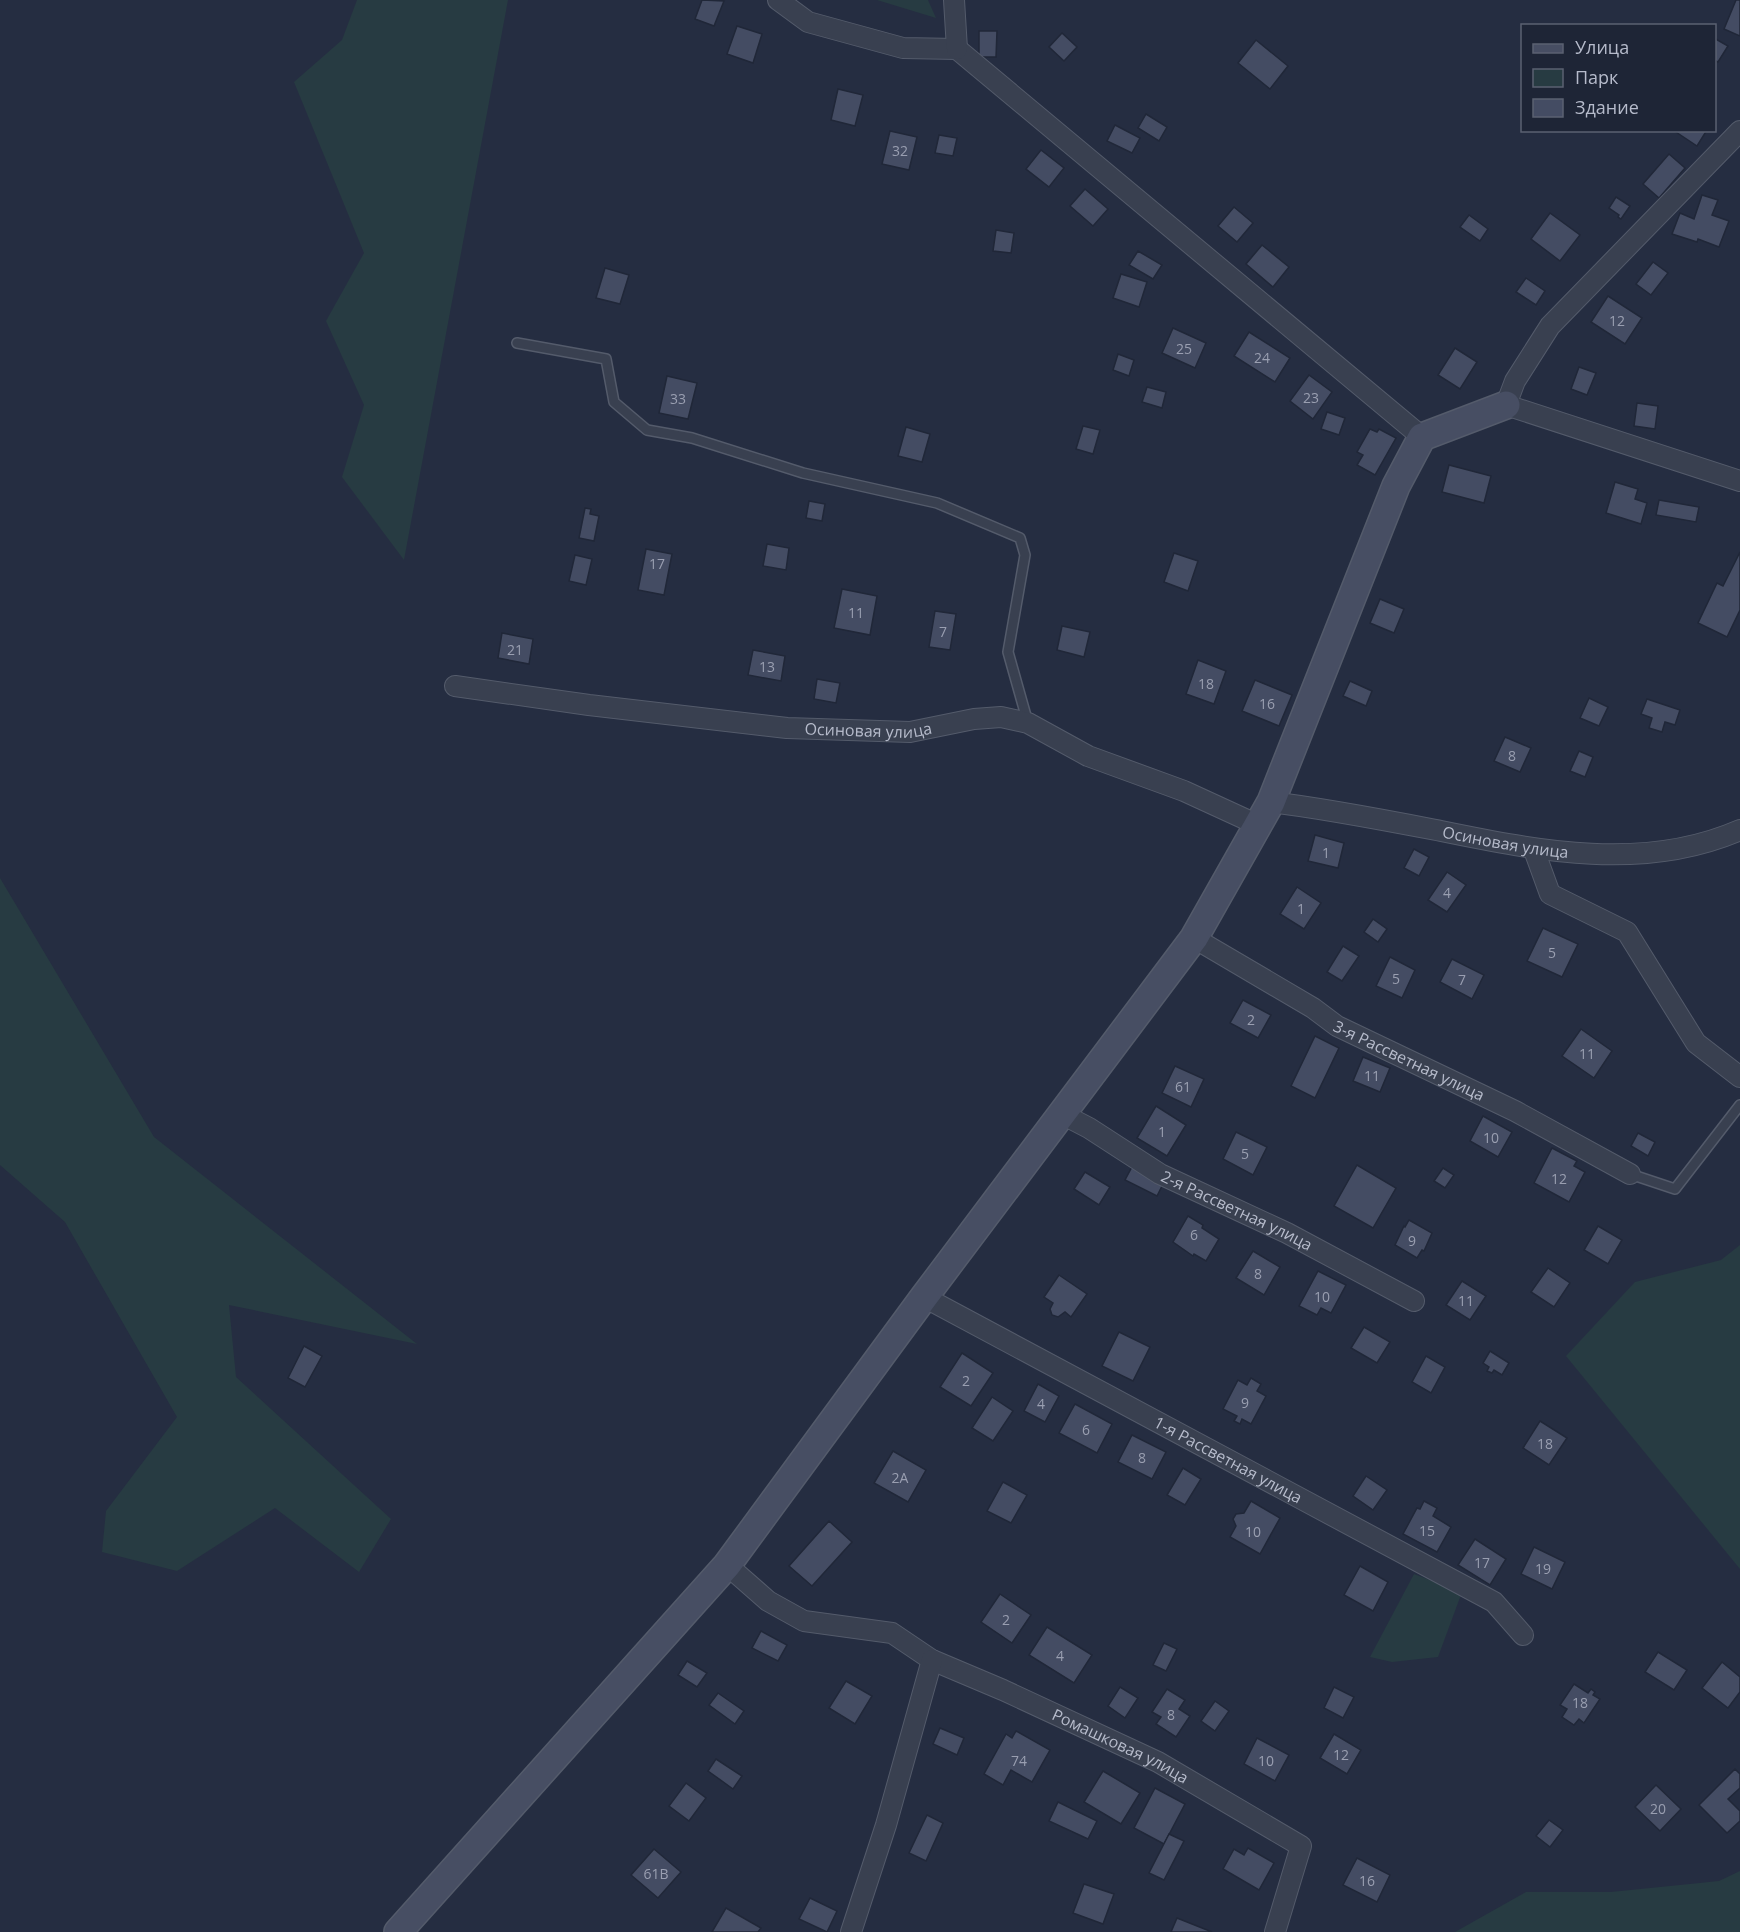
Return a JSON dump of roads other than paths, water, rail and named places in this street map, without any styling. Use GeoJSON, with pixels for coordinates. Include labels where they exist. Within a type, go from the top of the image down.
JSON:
{"type":"FeatureCollection","features":[{"type":"Feature","properties":{"kind":"street"},"geometry":{"type":"LineString","coordinates":[[778,0],[808,22],[892,46],[957,49],[1422,437]]}},
{"type":"Feature","properties":{"kind":"street"},"geometry":{"type":"LineString","coordinates":[[954,0],[957,49]]}},
{"type":"Feature","properties":{"kind":"street"},"geometry":{"type":"LineString","coordinates":[[1506,405],[1515,381],[1551,326],[1740,131]]}},
{"type":"Feature","properties":{"kind":"street"},"geometry":{"type":"LineString","coordinates":[[398,1932],[727,1565],[924,1297],[1194,938],[1265,813],[1396,486],[1422,437],[1506,405],[1740,482]]}},
{"type":"Feature","properties":{"kind":"street","name":"Осиновая улица"},"geometry":{"type":"LineString","coordinates":[[455,686],[589,705],[787,728],[910,732],[974,718],[1001,717],[1028,723],[1088,756],[1184,791],[1265,813],[1326,809],[1534,850],[1603,855],[1675,850],[1740,830]]}},
{"type":"Feature","properties":{"kind":"street"},"geometry":{"type":"LineString","coordinates":[[1534,850],[1550,894],[1627,932],[1696,1043],[1740,1077]]}},
{"type":"Feature","properties":{"kind":"street","name":"3-я Рассветная улица"},"geometry":{"type":"LineString","coordinates":[[1194,938],[1313,1008],[1337,1026],[1515,1111],[1630,1174]]}},
{"type":"Feature","properties":{"kind":"street","name":"2-я Рассветная улица"},"geometry":{"type":"LineString","coordinates":[[1062,1114],[1089,1128],[1160,1174],[1287,1233],[1414,1301]]}},
{"type":"Feature","properties":{"kind":"street","name":"1-я Рассветная улица"},"geometry":{"type":"LineString","coordinates":[[924,1297],[1494,1602],[1524,1635]]}},
{"type":"Feature","properties":{"kind":"street","name":"Ромашковая улица"},"geometry":{"type":"LineString","coordinates":[[727,1565],[768,1601],[804,1622],[892,1634],[932,1660],[1003,1690],[1158,1762],[1301,1846],[1275,1932]]}},
{"type":"Feature","properties":{"kind":"street"},"geometry":{"type":"LineString","coordinates":[[851,1932],[886,1825],[932,1660]]}},
{"type":"Feature","properties":{"kind":"lane"},"geometry":{"type":"LineString","coordinates":[[517,343],[606,359],[614,402],[647,430],[692,438],[803,473],[937,503],[1020,538],[1025,555],[1008,652],[1028,723]]}},
{"type":"Feature","properties":{"kind":"lane"},"geometry":{"type":"LineString","coordinates":[[1630,1174],[1675,1189],[1740,1105]]}}]}
